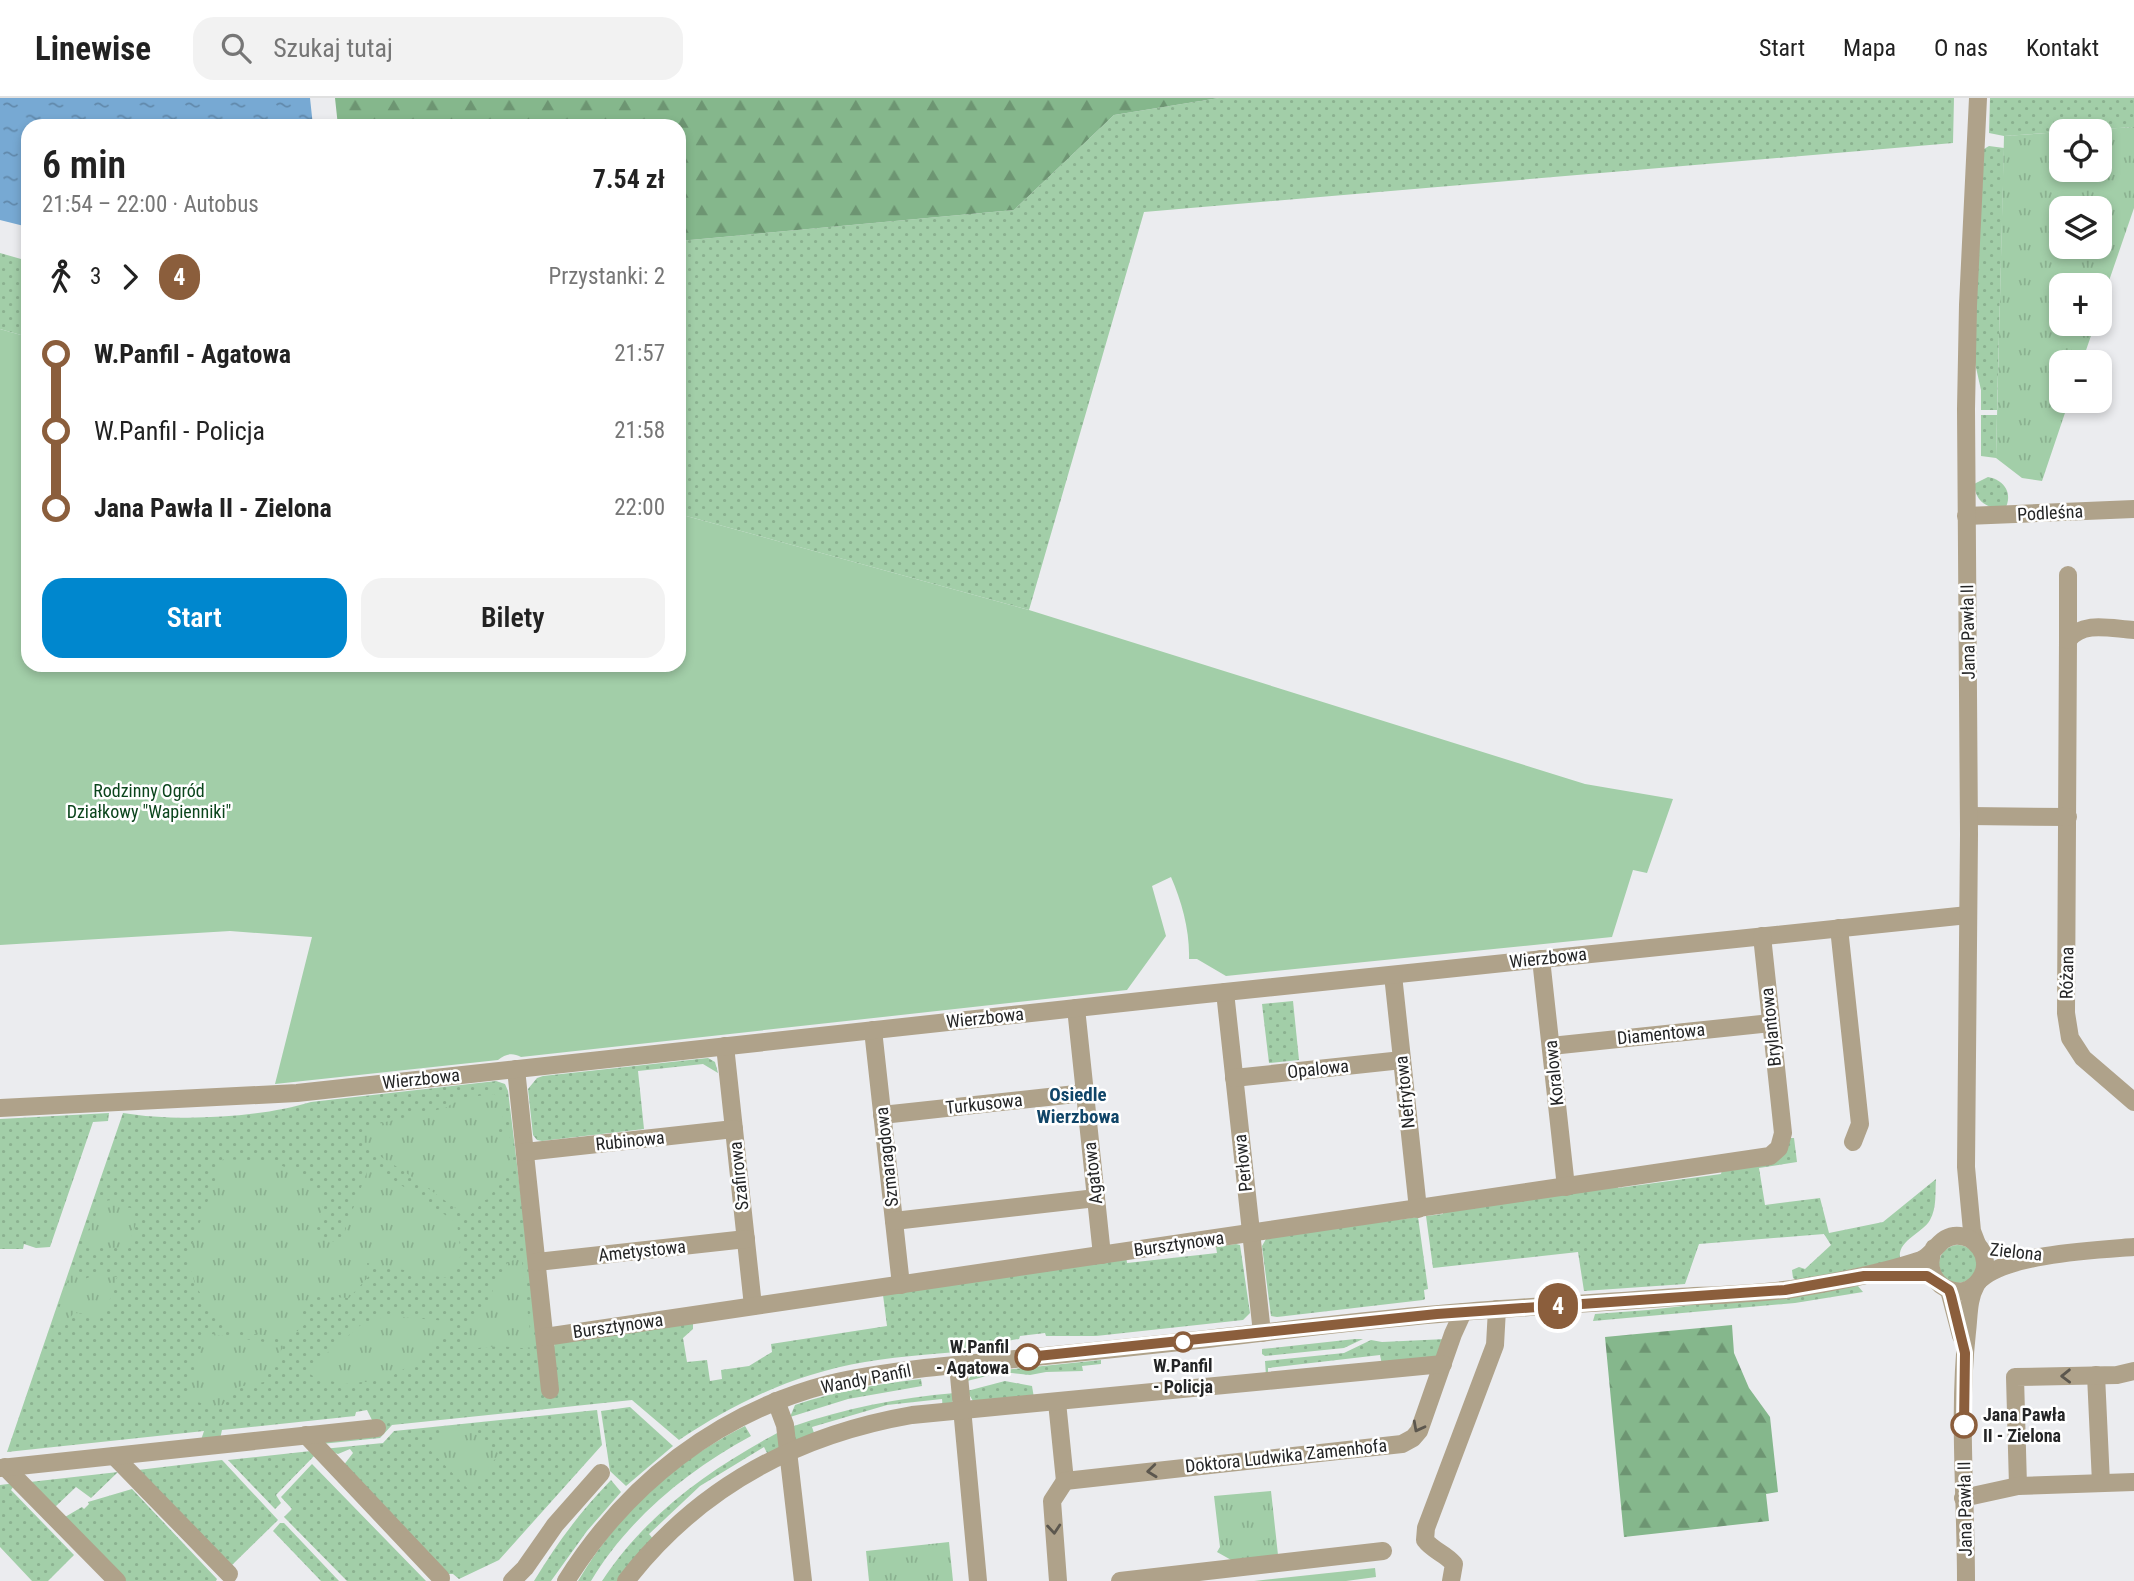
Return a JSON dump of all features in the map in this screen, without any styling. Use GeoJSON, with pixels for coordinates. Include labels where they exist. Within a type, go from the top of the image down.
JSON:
{"type":"FeatureCollection","features":[{"type":"Feature","properties":{"kind":"street","name":"Jana Pawła II"},"geometry":{"type":"LineString","coordinates":[[1978,98],[1968,318],[1966,516],[1969,816],[1966,1167],[1972,1231],[1979,1246]]}},
{"type":"Feature","properties":{"kind":"street","name":"Podleśna"},"geometry":{"type":"LineString","coordinates":[[1966,516],[2134,509]]}},
{"type":"Feature","properties":{"kind":"street","name":"Różana"},"geometry":{"type":"LineString","coordinates":[[2068,576],[2066,1013],[2070,1038],[2083,1058],[2134,1102]]}},
{"type":"Feature","properties":{"kind":"street"},"geometry":{"type":"LineString","coordinates":[[2068,640],[2073,633],[2090,627],[2134,630]]}},
{"type":"Feature","properties":{"kind":"street"},"geometry":{"type":"LineString","coordinates":[[1969,816],[2068,817]]}},
{"type":"Feature","properties":{"kind":"street","name":"Wierzbowa"},"geometry":{"type":"LineString","coordinates":[[0,1108],[297,1093],[1225,992],[1968,915]]}},
{"type":"Feature","properties":{"kind":"street"},"geometry":{"type":"LineString","coordinates":[[1839,928],[1860,1124],[1853,1142]]}},
{"type":"Feature","properties":{"kind":"street","name":"Brylantowa"},"geometry":{"type":"LineString","coordinates":[[1762,936],[1781,1118]]}},
{"type":"Feature","properties":{"kind":"street","name":"Koralowa"},"geometry":{"type":"LineString","coordinates":[[1541,959],[1566,1187]]}},
{"type":"Feature","properties":{"kind":"street","name":"Nefrytowa"},"geometry":{"type":"LineString","coordinates":[[1393,975],[1418,1209]]}},
{"type":"Feature","properties":{"kind":"street","name":"Perłowa"},"geometry":{"type":"LineString","coordinates":[[1225,992],[1262,1333]]}},
{"type":"Feature","properties":{"kind":"street","name":"Agatowa"},"geometry":{"type":"LineString","coordinates":[[1076,1008],[1102,1255]]}},
{"type":"Feature","properties":{"kind":"street","name":"Diamentowa"},"geometry":{"type":"LineString","coordinates":[[1551,1046],[1771,1023]]}},
{"type":"Feature","properties":{"kind":"street","name":"Szmaragdowa"},"geometry":{"type":"LineString","coordinates":[[873,1030],[901,1284]]}},
{"type":"Feature","properties":{"kind":"street","name":"Szafirowa"},"geometry":{"type":"LineString","coordinates":[[725,1046],[753,1306]]}},
{"type":"Feature","properties":{"kind":"street","name":"Opalowa"},"geometry":{"type":"LineString","coordinates":[[1234,1078],[1402,1060]]}},
{"type":"Feature","properties":{"kind":"street"},"geometry":{"type":"LineString","coordinates":[[516,1069],[550,1390]]}},
{"type":"Feature","properties":{"kind":"street","name":"Turkusowa"},"geometry":{"type":"LineString","coordinates":[[883,1115],[1085,1093]]}},
{"type":"Feature","properties":{"kind":"street","name":"Bursztynowa"},"geometry":{"type":"LineString","coordinates":[[545,1336],[1770,1156],[1782,1142],[1781,1118]]}},
{"type":"Feature","properties":{"kind":"street","name":"Rubinowa"},"geometry":{"type":"LineString","coordinates":[[525,1152],[734,1129]]}},
{"type":"Feature","properties":{"kind":"street","name":"Jana Pawła II"},"geometry":{"type":"LineString","coordinates":[[1940,1244],[1959,1216],[1966,1167]]}},
{"type":"Feature","properties":{"kind":"street"},"geometry":{"type":"LineString","coordinates":[[894,1221],[1096,1198]]}},
{"type":"Feature","properties":{"kind":"street"},"geometry":{"type":"LineString","coordinates":[[1966,1237],[1979,1246],[1985,1267],[1978,1282],[1963,1291],[1943,1286],[1933,1276],[1930,1262],[1940,1244],[1966,1237]]}},
{"type":"Feature","properties":{"kind":"street","name":"Ametystowa"},"geometry":{"type":"LineString","coordinates":[[537,1262],[746,1239]]}},
{"type":"Feature","properties":{"kind":"street","name":"Wandy Panfil"},"geometry":{"type":"LineString","coordinates":[[566,1581],[604,1528],[629,1498],[655,1474],[713,1432],[776,1401],[829,1384],[871,1375],[958,1365],[1463,1312],[1785,1290],[1864,1276],[1925,1259],[1940,1244]]}},
{"type":"Feature","properties":{"kind":"street","name":"Zielona"},"geometry":{"type":"LineString","coordinates":[[1979,1246],[1989,1253],[2051,1255],[2134,1247]]}},
{"type":"Feature","properties":{"kind":"street","name":"Zielona"},"geometry":{"type":"LineString","coordinates":[[1978,1282],[1991,1269],[2051,1255]]}},
{"type":"Feature","properties":{"kind":"street","name":"Wandy Panfil"},"geometry":{"type":"LineString","coordinates":[[1864,1276],[1927,1276],[1943,1286]]}},
{"type":"Feature","properties":{"kind":"street","name":"Jana Pawła II"},"geometry":{"type":"LineString","coordinates":[[1966,1581],[1963,1498],[1965,1353],[1971,1294],[1978,1282]]}},
{"type":"Feature","properties":{"kind":"street","name":"Jana Pawła II"},"geometry":{"type":"LineString","coordinates":[[1943,1286],[1956,1311],[1965,1353]]}},
{"type":"Feature","properties":{"kind":"street"},"geometry":{"type":"LineString","coordinates":[[1451,1581],[1454,1564],[1446,1553],[1431,1548],[1425,1540],[1426,1528],[1495,1345],[1497,1310]]}},
{"type":"Feature","properties":{"kind":"street","name":"Doktora Ludwika Zamenhofa"},"geometry":{"type":"LineString","coordinates":[[1065,1480],[1402,1444],[1419,1431],[1463,1312]]}},
{"type":"Feature","properties":{"kind":"street"},"geometry":{"type":"LineString","coordinates":[[626,1581],[640,1573],[676,1526],[712,1494],[788,1452],[848,1430],[886,1420],[962,1411],[1443,1364]]}},
{"type":"Feature","properties":{"kind":"street"},"geometry":{"type":"LineString","coordinates":[[958,1365],[978,1581]]}},
{"type":"Feature","properties":{"kind":"street"},"geometry":{"type":"LineString","coordinates":[[2018,1486],[2015,1377],[2117,1375],[2134,1371]]}},
{"type":"Feature","properties":{"kind":"street"},"geometry":{"type":"LineString","coordinates":[[2096,1375],[2101,1483]]}},
{"type":"Feature","properties":{"kind":"street"},"geometry":{"type":"LineString","coordinates":[[776,1401],[785,1425],[803,1581]]}},
{"type":"Feature","properties":{"kind":"street"},"geometry":{"type":"LineString","coordinates":[[1057,1402],[1065,1480],[1052,1501],[1058,1581]]}},
{"type":"Feature","properties":{"kind":"street"},"geometry":{"type":"LineString","coordinates":[[3,1468],[377,1428]]}},
{"type":"Feature","properties":{"kind":"street"},"geometry":{"type":"LineString","coordinates":[[306,1435],[441,1578]]}},
{"type":"Feature","properties":{"kind":"street"},"geometry":{"type":"LineString","coordinates":[[114,1456],[229,1574]]}},
{"type":"Feature","properties":{"kind":"street"},"geometry":{"type":"LineString","coordinates":[[3,1468],[117,1581]]}},
{"type":"Feature","properties":{"kind":"street"},"geometry":{"type":"LineString","coordinates":[[512,1581],[525,1568],[555,1525],[601,1472]]}},
{"type":"Feature","properties":{"kind":"street"},"geometry":{"type":"LineString","coordinates":[[1963,1498],[2018,1486],[2134,1482]]}},
{"type":"Feature","properties":{"kind":"street"},"geometry":{"type":"LineString","coordinates":[[1120,1581],[1383,1552]]}},
{"type":"Feature","properties":{"kind":"green space"},"geometry":{"type":"Polygon","coordinates":[[[335,98],[1219,98],[1114,115],[1014,210],[686,240],[686,119],[337,119],[335,98]]]}},
{"type":"Feature","properties":{"kind":"green space"},"geometry":{"type":"Polygon","coordinates":[[[1219,98],[1954,98],[1953,143],[1144,212],[1029,610],[686,516],[686,240],[1014,210],[1114,115],[1219,98]]]}},
{"type":"Feature","properties":{"kind":"green space"},"geometry":{"type":"Polygon","coordinates":[[[1990,98],[2134,98],[2134,127],[2112,129],[2112,119],[2049,119],[2049,133],[2004,136],[1989,133],[1990,98]]]}},
{"type":"Feature","properties":{"kind":"green space"},"geometry":{"type":"Polygon","coordinates":[[[2134,127],[2134,208],[2112,273],[2049,273],[2049,336],[2091,336],[2086,350],[2049,350],[2049,413],[2065,413],[2042,481],[2022,478],[1996,458],[2004,136],[2049,133],[2049,182],[2112,182],[2112,128],[2134,127]]]}},
{"type":"Feature","properties":{"kind":"green space"},"geometry":{"type":"Polygon","coordinates":[[[1989,146],[2004,148],[1997,410],[1981,410],[1981,390],[1973,354],[1984,149],[1989,146]]]}},
{"type":"Feature","properties":{"kind":"green space"},"geometry":{"type":"Polygon","coordinates":[[[0,253],[21,259],[21,335],[0,329],[0,253]]]}},
{"type":"Feature","properties":{"kind":"green space","name":"Rodzinny Ogród Działkowy \"Wapienniki\""},"geometry":{"type":"Polygon","coordinates":[[[0,329],[21,335],[21,672],[686,672],[686,516],[1029,610],[1585,784],[1673,799],[1647,873],[1633,870],[1612,937],[1226,976],[1197,959],[1189,959],[1184,917],[1171,877],[1152,886],[1166,936],[1127,990],[521,1057],[509,1054],[498,1060],[275,1084],[312,937],[230,931],[0,945],[0,329]]]}},
{"type":"Feature","properties":{"kind":"green space"},"geometry":{"type":"Polygon","coordinates":[[[1981,415],[1997,415],[1996,458],[1981,456],[1981,415]]]}},
{"type":"Feature","properties":{"kind":"green space"},"geometry":{"type":"Polygon","coordinates":[[[1988,477],[1999,481],[2006,488],[2008,498],[2005,509],[1988,506],[1977,496],[1974,484],[1988,477]]]}},
{"type":"Feature","properties":{"kind":"green space"},"geometry":{"type":"Polygon","coordinates":[[[1293,1001],[1299,1060],[1269,1063],[1262,1004],[1293,1001]]]}},
{"type":"Feature","properties":{"kind":"green space"},"geometry":{"type":"Polygon","coordinates":[[[708,1058],[715,1062],[718,1073],[703,1064],[638,1071],[644,1129],[542,1141],[533,1135],[528,1089],[537,1078],[708,1058]]]}},
{"type":"Feature","properties":{"kind":"green space"},"geometry":{"type":"Polygon","coordinates":[[[496,1081],[505,1084],[508,1091],[545,1392],[555,1342],[693,1322],[693,1329],[683,1338],[687,1362],[707,1360],[710,1381],[722,1379],[721,1370],[749,1366],[772,1352],[771,1344],[887,1326],[883,1295],[1126,1255],[1127,1263],[1217,1253],[1216,1247],[1240,1245],[1250,1313],[1243,1320],[1096,1336],[1046,1336],[1045,1333],[1020,1336],[1019,1339],[983,1349],[894,1358],[839,1367],[791,1382],[745,1401],[679,1440],[632,1400],[392,1425],[380,1438],[321,1444],[319,1440],[380,1423],[372,1420],[367,1410],[356,1412],[355,1416],[222,1430],[220,1439],[201,1440],[204,1431],[7,1452],[123,1113],[193,1118],[243,1115],[311,1102],[496,1081]]]}},
{"type":"Feature","properties":{"kind":"green space"},"geometry":{"type":"Polygon","coordinates":[[[494,1094],[506,1103],[502,1119],[493,1135],[509,1134],[513,1172],[501,1177],[491,1198],[480,1202],[478,1208],[468,1217],[367,1148],[362,1139],[365,1130],[373,1125],[445,1108],[462,1098],[494,1094]]]}},
{"type":"Feature","properties":{"kind":"green space"},"geometry":{"type":"Polygon","coordinates":[[[109,1113],[108,1121],[93,1122],[50,1247],[36,1248],[24,1244],[23,1249],[0,1249],[0,1119],[109,1113]]]}},
{"type":"Feature","properties":{"kind":"green space"},"geometry":{"type":"Polygon","coordinates":[[[1794,1138],[1797,1162],[1759,1168],[1765,1205],[1820,1198],[1829,1233],[1883,1222],[1936,1179],[1935,1205],[1930,1220],[1902,1247],[1900,1259],[1798,1281],[1793,1278],[1792,1270],[1799,1267],[1805,1269],[1831,1245],[1824,1234],[1699,1244],[1685,1284],[1584,1291],[1578,1252],[1433,1268],[1426,1216],[1443,1214],[1443,1211],[1618,1185],[1618,1188],[1721,1174],[1722,1170],[1794,1138]]]}},
{"type":"Feature","properties":{"kind":"green space"},"geometry":{"type":"Polygon","coordinates":[[[223,1159],[272,1162],[300,1173],[325,1197],[317,1228],[319,1238],[340,1243],[370,1164],[457,1223],[461,1256],[446,1278],[367,1263],[369,1276],[349,1298],[316,1296],[300,1313],[304,1325],[290,1338],[245,1333],[222,1325],[196,1287],[187,1258],[223,1159]]]}},
{"type":"Feature","properties":{"kind":"green space"},"geometry":{"type":"Polygon","coordinates":[[[111,1200],[116,1206],[131,1208],[136,1224],[128,1246],[108,1249],[82,1242],[95,1218],[99,1202],[111,1200]]]}},
{"type":"Feature","properties":{"kind":"green space"},"geometry":{"type":"Polygon","coordinates":[[[1418,1217],[1428,1289],[1424,1290],[1425,1299],[1271,1316],[1262,1246],[1266,1239],[1395,1218],[1418,1217]]]}},
{"type":"Feature","properties":{"kind":"green space"},"geometry":{"type":"Polygon","coordinates":[[[1958,1245],[1971,1251],[1977,1264],[1971,1277],[1958,1283],[1945,1277],[1939,1264],[1945,1251],[1958,1245]]]}},
{"type":"Feature","properties":{"kind":"green space"},"geometry":{"type":"Polygon","coordinates":[[[516,1259],[522,1262],[532,1349],[500,1346],[467,1349],[469,1324],[488,1300],[507,1263],[516,1259]]]}},
{"type":"Feature","properties":{"kind":"green space"},"geometry":{"type":"Polygon","coordinates":[[[70,1273],[82,1280],[95,1275],[117,1277],[105,1315],[74,1313],[60,1329],[53,1329],[70,1273]]]}},
{"type":"Feature","properties":{"kind":"green space"},"geometry":{"type":"Polygon","coordinates":[[[1858,1286],[1863,1292],[1795,1303],[1593,1321],[1595,1314],[1858,1286]]]}},
{"type":"Feature","properties":{"kind":"green space"},"geometry":{"type":"Polygon","coordinates":[[[387,1316],[460,1322],[414,1363],[385,1380],[345,1384],[316,1378],[310,1374],[320,1359],[362,1324],[387,1316]]]}},
{"type":"Feature","properties":{"kind":"green space"},"geometry":{"type":"Polygon","coordinates":[[[1732,1325],[1734,1353],[1749,1388],[1770,1417],[1778,1492],[1766,1494],[1769,1521],[1624,1537],[1605,1337],[1732,1325]]]}},
{"type":"Feature","properties":{"kind":"green space"},"geometry":{"type":"Polygon","coordinates":[[[205,1333],[284,1345],[264,1382],[238,1387],[219,1409],[186,1398],[205,1333]]]}},
{"type":"Feature","properties":{"kind":"green space"},"geometry":{"type":"Polygon","coordinates":[[[1363,1339],[1344,1348],[1265,1356],[1262,1354],[1262,1349],[1363,1339]]]}},
{"type":"Feature","properties":{"kind":"green space"},"geometry":{"type":"Polygon","coordinates":[[[1446,1339],[1434,1360],[1382,1365],[1380,1355],[1268,1368],[1266,1376],[1265,1361],[1344,1353],[1371,1340],[1382,1342],[1446,1339]]]}},
{"type":"Feature","properties":{"kind":"green space"},"geometry":{"type":"Polygon","coordinates":[[[1101,1360],[1101,1364],[1082,1366],[1083,1371],[1030,1375],[1003,1372],[967,1381],[975,1373],[1101,1360]]]}},
{"type":"Feature","properties":{"kind":"green space"},"geometry":{"type":"Polygon","coordinates":[[[921,1379],[922,1386],[848,1399],[790,1417],[795,1405],[810,1400],[921,1379]]]}},
{"type":"Feature","properties":{"kind":"green space"},"geometry":{"type":"Polygon","coordinates":[[[1005,1381],[1032,1386],[1034,1398],[973,1401],[967,1391],[1005,1381]]]}},
{"type":"Feature","properties":{"kind":"green space"},"geometry":{"type":"Polygon","coordinates":[[[955,1393],[952,1403],[943,1408],[942,1399],[887,1405],[812,1427],[815,1436],[795,1442],[791,1427],[872,1405],[955,1393]]]}},
{"type":"Feature","properties":{"kind":"green space"},"geometry":{"type":"Polygon","coordinates":[[[630,1407],[673,1446],[626,1486],[610,1471],[601,1411],[630,1407]]]}},
{"type":"Feature","properties":{"kind":"green space"},"geometry":{"type":"Polygon","coordinates":[[[597,1410],[602,1445],[499,1560],[459,1579],[453,1574],[447,1574],[343,1466],[353,1453],[350,1449],[338,1454],[323,1449],[383,1443],[394,1431],[597,1410]]]}},
{"type":"Feature","properties":{"kind":"green space"},"geometry":{"type":"Polygon","coordinates":[[[470,1425],[499,1454],[470,1491],[430,1450],[451,1426],[470,1425]]]}},
{"type":"Feature","properties":{"kind":"green space"},"geometry":{"type":"Polygon","coordinates":[[[745,1426],[751,1436],[682,1480],[641,1517],[606,1558],[591,1581],[578,1581],[611,1533],[650,1491],[695,1455],[745,1426]]]}},
{"type":"Feature","properties":{"kind":"green space"},"geometry":{"type":"Polygon","coordinates":[[[779,1432],[780,1447],[768,1455],[764,1447],[700,1486],[649,1534],[654,1540],[620,1581],[602,1581],[639,1535],[681,1495],[728,1461],[779,1432]]]}},
{"type":"Feature","properties":{"kind":"green space"},"geometry":{"type":"Polygon","coordinates":[[[311,1451],[315,1455],[276,1495],[281,1503],[275,1509],[228,1460],[311,1451]]]}},
{"type":"Feature","properties":{"kind":"green space"},"geometry":{"type":"Polygon","coordinates":[[[222,1460],[278,1520],[231,1566],[138,1470],[222,1460]]]}},
{"type":"Feature","properties":{"kind":"green space"},"geometry":{"type":"Polygon","coordinates":[[[312,1464],[426,1581],[347,1581],[284,1517],[292,1509],[281,1497],[312,1464]]]}},
{"type":"Feature","properties":{"kind":"green space"},"geometry":{"type":"Polygon","coordinates":[[[118,1472],[91,1498],[76,1487],[55,1507],[30,1482],[118,1472]]]}},
{"type":"Feature","properties":{"kind":"green space"},"geometry":{"type":"Polygon","coordinates":[[[611,1480],[621,1492],[587,1531],[551,1581],[534,1581],[570,1528],[611,1480]]]}},
{"type":"Feature","properties":{"kind":"green space"},"geometry":{"type":"Polygon","coordinates":[[[16,1483],[11,1490],[74,1555],[48,1581],[32,1581],[0,1547],[0,1485],[16,1483]]]}},
{"type":"Feature","properties":{"kind":"green space"},"geometry":{"type":"Polygon","coordinates":[[[132,1489],[216,1581],[126,1581],[65,1517],[82,1507],[84,1509],[88,1502],[132,1489]]]}},
{"type":"Feature","properties":{"kind":"green space"},"geometry":{"type":"Polygon","coordinates":[[[1271,1491],[1278,1555],[1233,1561],[1217,1552],[1220,1547],[1214,1496],[1271,1491]]]}},
{"type":"Feature","properties":{"kind":"green space"},"geometry":{"type":"Polygon","coordinates":[[[280,1523],[284,1523],[339,1581],[321,1581],[273,1531],[280,1523]]]}},
{"type":"Feature","properties":{"kind":"green space"},"geometry":{"type":"Polygon","coordinates":[[[949,1542],[953,1581],[869,1581],[866,1551],[949,1542]]]}},
{"type":"Feature","properties":{"kind":"green space"},"geometry":{"type":"Polygon","coordinates":[[[1375,1568],[1376,1577],[1346,1581],[1254,1581],[1375,1568]]]}},
{"type":"Feature","properties":{"kind":"water"},"geometry":{"type":"Polygon","coordinates":[[[0,98],[310,98],[312,119],[21,119],[21,225],[0,220],[0,98]]]}},
{"type":"Feature","properties":{"kind":"bus line","name":"4"},"geometry":{"type":"LineString","coordinates":[[1028,1357],[1437,1314],[1785,1290],[1864,1276],[1927,1276],[1949,1290],[1957,1316],[1965,1353],[1964,1425]]}},
{"type":"Feature","properties":{"kind":"place","name":"W.Panfil - Policja"},"geometry":{"type":"Point","coordinates":[1183,1342]}},
{"type":"Feature","properties":{"kind":"place","name":"W.Panfil - Agatowa"},"geometry":{"type":"Point","coordinates":[1028,1357]}},
{"type":"Feature","properties":{"kind":"place","name":"Jana Pawła II - Zielona"},"geometry":{"type":"Point","coordinates":[1964,1425]}},
{"type":"Feature","properties":{"kind":"district","name":"Osiedle Wierzbowa"},"geometry":{"type":"Point","coordinates":[1078,1105]}}]}
